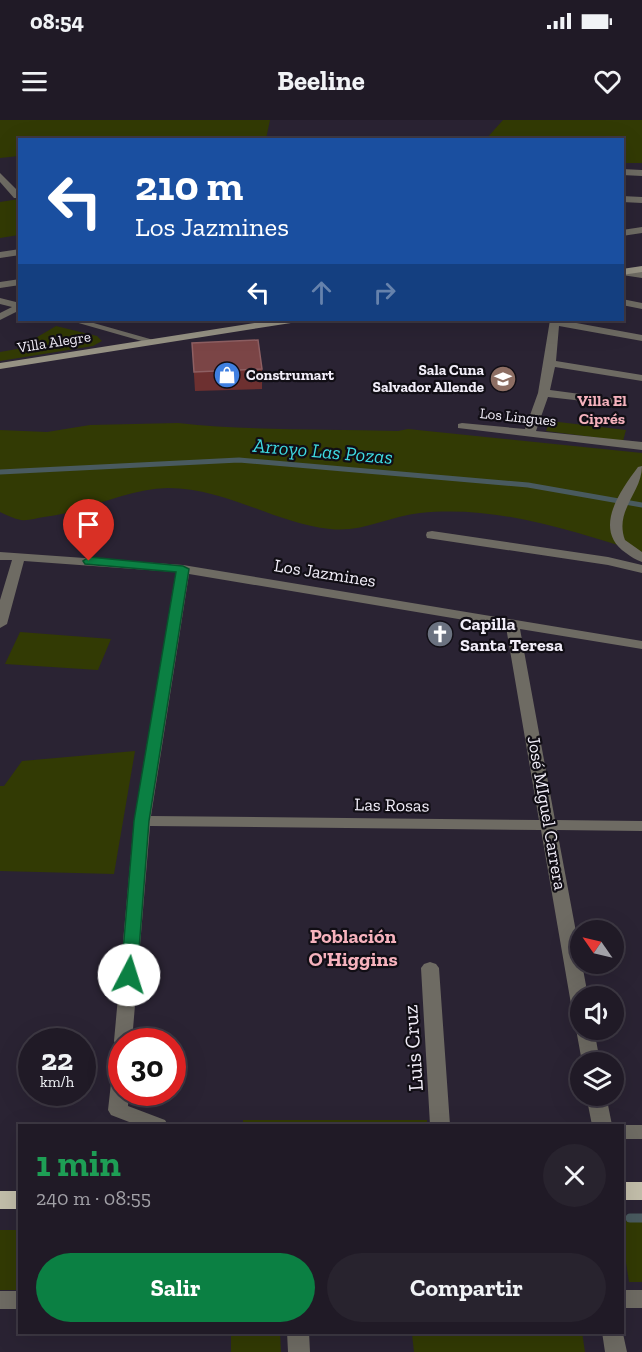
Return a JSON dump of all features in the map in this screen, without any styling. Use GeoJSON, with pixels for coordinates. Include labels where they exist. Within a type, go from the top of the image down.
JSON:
{"type":"FeatureCollection","features":[{"type":"Feature","properties":{"kind":"highway"},"geometry":{"type":"LineString","coordinates":[[624,1191],[642,1191]]}},
{"type":"Feature","properties":{"kind":"highway"},"geometry":{"type":"LineString","coordinates":[[0,1200],[18,1200]]}},
{"type":"Feature","properties":{"kind":"main road"},"geometry":{"type":"LineString","coordinates":[[624,272],[642,269]]}},
{"type":"Feature","properties":{"kind":"main road","name":"Villa Alegre"},"geometry":{"type":"LineString","coordinates":[[0,366],[284,321]]}},
{"type":"Feature","properties":{"kind":"street"},"geometry":{"type":"LineString","coordinates":[[624,172],[642,173]]}},
{"type":"Feature","properties":{"kind":"street"},"geometry":{"type":"LineString","coordinates":[[0,176],[15,196]]}},
{"type":"Feature","properties":{"kind":"street"},"geometry":{"type":"LineString","coordinates":[[624,199],[642,200]]}},
{"type":"Feature","properties":{"kind":"street"},"geometry":{"type":"LineString","coordinates":[[624,224],[642,224]]}},
{"type":"Feature","properties":{"kind":"street"},"geometry":{"type":"LineString","coordinates":[[624,233],[642,230]]}},
{"type":"Feature","properties":{"kind":"street"},"geometry":{"type":"LineString","coordinates":[[0,255],[18,252]]}},
{"type":"Feature","properties":{"kind":"street"},"geometry":{"type":"LineString","coordinates":[[624,272],[642,275]]}},
{"type":"Feature","properties":{"kind":"street"},"geometry":{"type":"LineString","coordinates":[[0,285],[18,282]]}},
{"type":"Feature","properties":{"kind":"street"},"geometry":{"type":"LineString","coordinates":[[0,301],[18,306]]}},
{"type":"Feature","properties":{"kind":"street"},"geometry":{"type":"LineString","coordinates":[[624,302],[642,306]]}},
{"type":"Feature","properties":{"kind":"street"},"geometry":{"type":"LineString","coordinates":[[0,317],[18,307]]}},
{"type":"Feature","properties":{"kind":"street"},"geometry":{"type":"LineString","coordinates":[[77,321],[152,341]]}},
{"type":"Feature","properties":{"kind":"street"},"geometry":{"type":"LineString","coordinates":[[529,434],[544,393],[550,363],[554,321],[642,338]]}},
{"type":"Feature","properties":{"kind":"street"},"geometry":{"type":"LineString","coordinates":[[550,363],[642,378]]}},
{"type":"Feature","properties":{"kind":"street"},"geometry":{"type":"LineString","coordinates":[[544,393],[618,402]]}},
{"type":"Feature","properties":{"kind":"street","name":"Los Lingues"},"geometry":{"type":"LineString","coordinates":[[462,426],[642,446]]}},
{"type":"Feature","properties":{"kind":"street"},"geometry":{"type":"LineString","coordinates":[[642,470],[626,491],[614,525],[620,541],[642,558]]}},
{"type":"Feature","properties":{"kind":"street"},"geometry":{"type":"LineString","coordinates":[[432,534],[608,561],[642,569]]}},
{"type":"Feature","properties":{"kind":"street","name":"Los Jazmines"},"geometry":{"type":"LineString","coordinates":[[0,556],[183,569],[642,645]]}},
{"type":"Feature","properties":{"kind":"street"},"geometry":{"type":"LineString","coordinates":[[0,624],[19,557]]}},
{"type":"Feature","properties":{"kind":"street"},"geometry":{"type":"LineString","coordinates":[[124,1028],[142,821],[183,569]]}},
{"type":"Feature","properties":{"kind":"street","name":"José MIguel Carrera"},"geometry":{"type":"LineString","coordinates":[[512,622],[577,986]]}},
{"type":"Feature","properties":{"kind":"street","name":"Las Rosas"},"geometry":{"type":"LineString","coordinates":[[142,821],[642,826]]}},
{"type":"Feature","properties":{"kind":"street","name":"Luis Cruz"},"geometry":{"type":"LineString","coordinates":[[430,968],[440,1124]]}},
{"type":"Feature","properties":{"kind":"street"},"geometry":{"type":"LineString","coordinates":[[118,1106],[118,1110],[155,1124]]}},
{"type":"Feature","properties":{"kind":"street"},"geometry":{"type":"LineString","coordinates":[[598,1106],[602,1124]]}},
{"type":"Feature","properties":{"kind":"street"},"geometry":{"type":"LineString","coordinates":[[624,1132],[642,1132]]}},
{"type":"Feature","properties":{"kind":"street"},"geometry":{"type":"LineString","coordinates":[[624,1299],[642,1299]]}},
{"type":"Feature","properties":{"kind":"street"},"geometry":{"type":"LineString","coordinates":[[0,1300],[18,1300]]}},
{"type":"Feature","properties":{"kind":"street"},"geometry":{"type":"LineString","coordinates":[[298,1334],[299,1352]]}},
{"type":"Feature","properties":{"kind":"street"},"geometry":{"type":"LineString","coordinates":[[613,1334],[616,1352]]}},
{"type":"Feature","properties":{"kind":"green space"},"geometry":{"type":"Polygon","coordinates":[[[0,120],[270,120],[266,138],[18,138],[18,156],[0,158],[0,120]]]}},
{"type":"Feature","properties":{"kind":"green space"},"geometry":{"type":"Polygon","coordinates":[[[503,120],[642,120],[642,163],[624,163],[624,138],[487,138],[503,120]]]}},
{"type":"Feature","properties":{"kind":"green space"},"geometry":{"type":"Polygon","coordinates":[[[18,199],[18,235],[0,238],[0,202],[18,199]]]}},
{"type":"Feature","properties":{"kind":"green space"},"geometry":{"type":"Polygon","coordinates":[[[56,326],[97,336],[102,341],[93,346],[0,361],[0,352],[17,349],[56,326]]]}},
{"type":"Feature","properties":{"kind":"green space"},"geometry":{"type":"Polygon","coordinates":[[[550,421],[626,430],[623,441],[546,431],[550,421]]]}},
{"type":"Feature","properties":{"kind":"green space"},"geometry":{"type":"Polygon","coordinates":[[[178,423],[288,429],[398,431],[408,429],[642,453],[642,553],[532,521],[477,513],[448,511],[420,513],[353,529],[330,529],[289,520],[230,499],[168,488],[136,492],[60,514],[30,520],[18,519],[0,512],[0,430],[47,432],[90,425],[178,423]]]}},
{"type":"Feature","properties":{"kind":"green space"},"geometry":{"type":"Polygon","coordinates":[[[20,632],[111,639],[98,670],[5,664],[20,632]]]}},
{"type":"Feature","properties":{"kind":"green space"},"geometry":{"type":"Polygon","coordinates":[[[135,751],[114,874],[0,871],[0,786],[4,786],[22,761],[135,751]]]}},
{"type":"Feature","properties":{"kind":"green space"},"geometry":{"type":"Polygon","coordinates":[[[243,1120],[427,1120],[427,1124],[243,1124],[243,1120]]]}},
{"type":"Feature","properties":{"kind":"green space"},"geometry":{"type":"Polygon","coordinates":[[[624,1221],[642,1221],[642,1282],[629,1282],[624,1250],[624,1221]]]}},
{"type":"Feature","properties":{"kind":"green space"},"geometry":{"type":"Polygon","coordinates":[[[0,1230],[18,1230],[18,1290],[0,1290],[0,1230]]]}},
{"type":"Feature","properties":{"kind":"green space"},"geometry":{"type":"Polygon","coordinates":[[[231,1334],[280,1334],[281,1352],[231,1352],[231,1334]]]}},
{"type":"Feature","properties":{"kind":"green space"},"geometry":{"type":"Polygon","coordinates":[[[412,1334],[582,1334],[585,1352],[414,1352],[412,1334]]]}},
{"type":"Feature","properties":{"kind":"building"},"geometry":{"type":"Polygon","coordinates":[[[258,340],[262,369],[194,372],[192,343],[258,340]]]}},
{"type":"Feature","properties":{"kind":"waterway","name":"Arroyo Las Pozas"},"geometry":{"type":"LineString","coordinates":[[0,472],[239,460],[528,485],[642,505]]}},
{"type":"Feature","properties":{"kind":"waterway"},"geometry":{"type":"LineString","coordinates":[[630,1218],[642,1218]]}},
{"type":"Feature","properties":{"kind":"place","name":"Construmart"},"geometry":{"type":"Point","coordinates":[227,375]}},
{"type":"Feature","properties":{"kind":"place","name":"Sala Cuna Salvador Allende"},"geometry":{"type":"Point","coordinates":[503,379]}},
{"type":"Feature","properties":{"kind":"place","name":"Capilla Santa Teresa"},"geometry":{"type":"Point","coordinates":[440,634]}},
{"type":"Feature","properties":{"kind":"district","name":"Villa El Ciprés"},"geometry":{"type":"Point","coordinates":[602,409]}},
{"type":"Feature","properties":{"kind":"district","name":"Población O'Higgins"},"geometry":{"type":"Point","coordinates":[353,948]}},
{"type":"Feature","properties":{"kind":"route"},"geometry":{"type":"LineString","coordinates":[[89,561],[183,569],[142,821],[129,975]]}}]}
